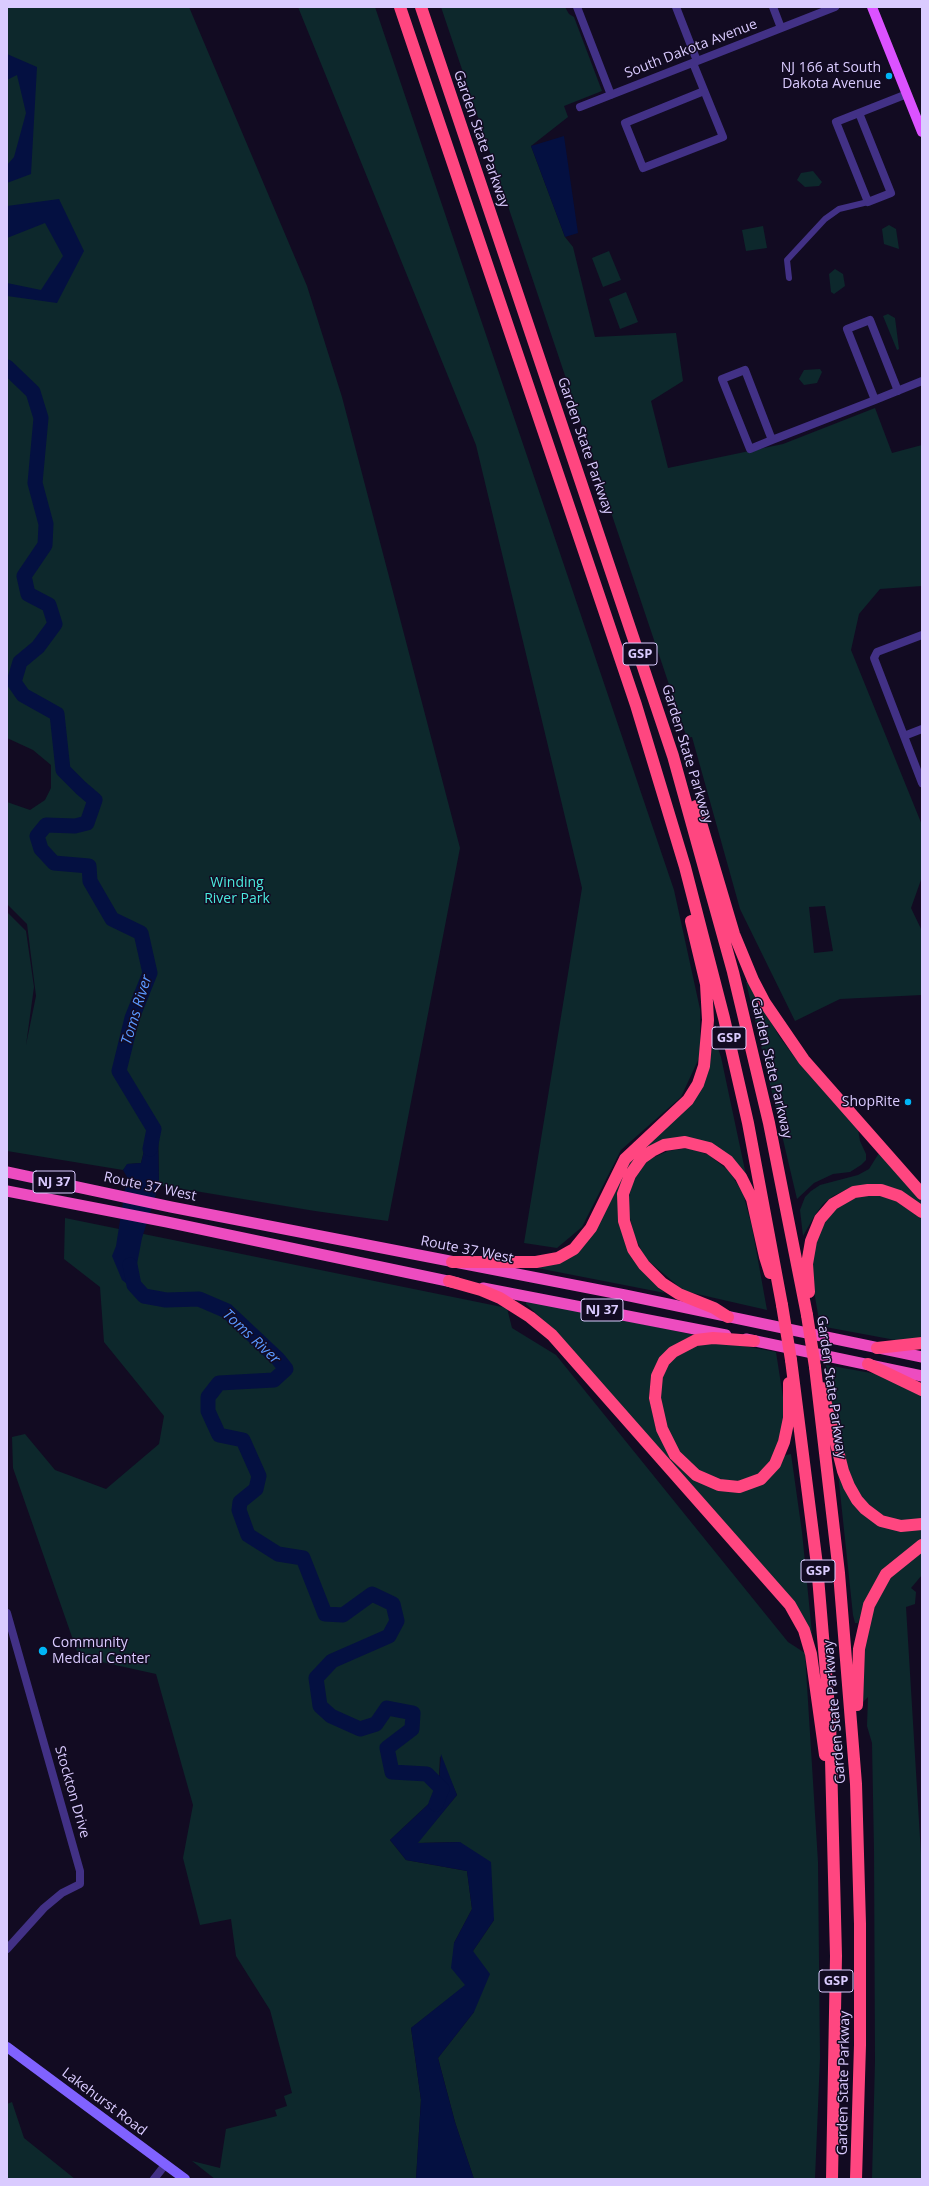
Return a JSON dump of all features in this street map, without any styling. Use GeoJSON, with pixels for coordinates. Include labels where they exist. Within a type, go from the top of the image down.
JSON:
{"type":"FeatureCollection","features":[{"type":"Feature","properties":{"kind":"highway","name":"Garden State Parkway"},"geometry":{"type":"LineString","coordinates":[[400,7],[621,658],[658,775],[696,906],[724,1018],[762,1191],[791,1360],[817,1566],[830,1720],[836,1948],[836,2052],[832,2179]]}},
{"type":"Feature","properties":{"kind":"highway","name":"Garden State Parkway"},"geometry":{"type":"LineString","coordinates":[[421,7],[636,641],[673,756],[730,957],[769,1123],[807,1315],[815,1367],[838,1573],[856,1784],[860,1946],[860,2045],[856,2179]]}},
{"type":"Feature","properties":{"kind":"highway"},"geometry":{"type":"LineString","coordinates":[[636,641],[652,681],[705,832],[731,926],[761,996],[780,1028],[807,1063],[922,1194]]}},
{"type":"Feature","properties":{"kind":"highway"},"geometry":{"type":"LineString","coordinates":[[452,1262],[536,1262],[558,1258],[574,1249],[591,1228],[625,1159],[682,1107],[700,1078],[708,1046],[707,991],[658,775]]}},
{"type":"Feature","properties":{"kind":"highway"},"geometry":{"type":"LineString","coordinates":[[728,1317],[714,1308],[679,1294],[662,1283],[644,1265],[631,1244],[623,1214],[624,1188],[638,1163],[646,1154],[658,1148],[685,1142],[705,1147],[724,1158],[738,1172],[754,1205],[765,1257],[782,1305]]}},
{"type":"Feature","properties":{"kind":"highway","name":"Route 37 West"},"geometry":{"type":"LineString","coordinates":[[7,1172],[171,1207],[728,1317],[922,1357]]}},
{"type":"Feature","properties":{"kind":"highway"},"geometry":{"type":"LineString","coordinates":[[807,1315],[809,1298],[807,1264],[811,1241],[820,1219],[833,1204],[854,1192],[881,1190],[899,1196],[922,1212]]}},
{"type":"Feature","properties":{"kind":"highway","name":"NJ 37"},"geometry":{"type":"LineString","coordinates":[[7,1192],[98,1208],[449,1281],[754,1341],[922,1376]]}},
{"type":"Feature","properties":{"kind":"highway"},"geometry":{"type":"LineString","coordinates":[[449,1281],[481,1290],[500,1298],[530,1317],[552,1335],[790,1606],[804,1630],[811,1654],[822,1737],[831,1782]]}},
{"type":"Feature","properties":{"kind":"highway"},"geometry":{"type":"LineString","coordinates":[[754,1341],[713,1338],[696,1340],[673,1352],[664,1361],[657,1376],[656,1402],[664,1436],[680,1461],[704,1479],[719,1485],[739,1487],[757,1481],[772,1469],[780,1454],[787,1430],[791,1360]]}},
{"type":"Feature","properties":{"kind":"highway"},"geometry":{"type":"LineString","coordinates":[[878,1348],[922,1343]]}},
{"type":"Feature","properties":{"kind":"highway"},"geometry":{"type":"LineString","coordinates":[[868,1364],[922,1390]]}},
{"type":"Feature","properties":{"kind":"highway"},"geometry":{"type":"LineString","coordinates":[[815,1367],[824,1395],[841,1464],[852,1494],[865,1509],[881,1521],[901,1526],[922,1524]]}},
{"type":"Feature","properties":{"kind":"highway"},"geometry":{"type":"LineString","coordinates":[[856,1784],[857,1668],[860,1639],[866,1613],[874,1594],[886,1574],[922,1545]]}},
{"type":"Feature","properties":{"kind":"main road"},"geometry":{"type":"LineString","coordinates":[[872,7],[922,132]]}},
{"type":"Feature","properties":{"kind":"main road","name":"Lakehurst Road"},"geometry":{"type":"LineString","coordinates":[[7,2047],[185,2179]]}},
{"type":"Feature","properties":{"kind":"street"},"geometry":{"type":"LineString","coordinates":[[577,7],[611,95]]}},
{"type":"Feature","properties":{"kind":"street"},"geometry":{"type":"LineString","coordinates":[[676,7],[704,92],[722,137],[643,168],[625,123],[704,92]]}},
{"type":"Feature","properties":{"kind":"street"},"geometry":{"type":"LineString","coordinates":[[773,7],[781,28]]}},
{"type":"Feature","properties":{"kind":"street","name":"South Dakota Avenue"},"geometry":{"type":"LineString","coordinates":[[580,107],[835,7]]}},
{"type":"Feature","properties":{"kind":"street"},"geometry":{"type":"LineString","coordinates":[[868,202],[836,122],[907,94]]}},
{"type":"Feature","properties":{"kind":"street"},"geometry":{"type":"LineString","coordinates":[[789,278],[787,260],[825,219],[839,209],[868,202],[891,193],[859,113]]}},
{"type":"Feature","properties":{"kind":"street"},"geometry":{"type":"LineString","coordinates":[[875,400],[847,329],[870,320],[898,390]]}},
{"type":"Feature","properties":{"kind":"street"},"geometry":{"type":"LineString","coordinates":[[772,440],[744,370],[722,379],[750,449],[922,381]]}},
{"type":"Feature","properties":{"kind":"street"},"geometry":{"type":"LineString","coordinates":[[922,634],[877,652],[874,658],[922,783]]}},
{"type":"Feature","properties":{"kind":"street"},"geometry":{"type":"LineString","coordinates":[[904,736],[922,729]]}},
{"type":"Feature","properties":{"kind":"street","name":"Stockton Drive"},"geometry":{"type":"LineString","coordinates":[[7,1613],[80,1871],[80,1884],[62,1893],[44,1908],[7,1949]]}},
{"type":"Feature","properties":{"kind":"street"},"geometry":{"type":"LineString","coordinates":[[154,2179],[165,2165]]}},
{"type":"Feature","properties":{"kind":"green space","name":"Winding River Park"},"geometry":{"type":"Polygon","coordinates":[[[7,7],[189,7],[307,286],[342,397],[460,848],[388,1221],[315,1211],[159,1185],[158,1131],[150,1127],[141,1163],[128,1164],[123,1170],[7,1151],[7,912],[26,931],[34,987],[26,1045],[36,996],[27,924],[7,904],[7,802],[30,810],[45,800],[51,788],[51,765],[33,750],[7,738],[7,7]]]}},
{"type":"Feature","properties":{"kind":"green space"},"geometry":{"type":"Polygon","coordinates":[[[298,7],[375,7],[674,890],[700,1009],[700,1056],[681,1097],[621,1150],[582,1227],[557,1248],[524,1243],[582,888],[476,445],[298,7]]]}},
{"type":"Feature","properties":{"kind":"green space"},"geometry":{"type":"Polygon","coordinates":[[[441,7],[565,7],[569,14],[574,17],[602,91],[564,106],[568,117],[531,146],[565,237],[573,247],[595,337],[676,333],[683,381],[651,401],[668,468],[783,444],[875,408],[892,453],[922,445],[922,586],[880,589],[859,614],[851,650],[922,825],[922,877],[911,908],[922,931],[922,995],[840,999],[795,1021],[740,909],[692,737],[687,738],[441,7]],[[825,906],[809,907],[814,953],[833,951],[825,906]]]}},
{"type":"Feature","properties":{"kind":"green space"},"geometry":{"type":"Polygon","coordinates":[[[813,171],[822,182],[819,186],[805,187],[797,180],[801,173],[813,171]]]}},
{"type":"Feature","properties":{"kind":"green space"},"geometry":{"type":"Polygon","coordinates":[[[889,225],[896,229],[899,249],[884,244],[882,229],[889,225]]]}},
{"type":"Feature","properties":{"kind":"green space"},"geometry":{"type":"Polygon","coordinates":[[[763,226],[767,248],[746,251],[742,230],[763,226]]]}},
{"type":"Feature","properties":{"kind":"green space"},"geometry":{"type":"Polygon","coordinates":[[[609,251],[621,280],[603,287],[592,258],[609,251]]]}},
{"type":"Feature","properties":{"kind":"green space"},"geometry":{"type":"Polygon","coordinates":[[[835,269],[843,274],[845,286],[834,294],[831,292],[829,274],[835,269]]]}},
{"type":"Feature","properties":{"kind":"green space"},"geometry":{"type":"Polygon","coordinates":[[[626,292],[638,322],[620,329],[609,299],[626,292]]]}},
{"type":"Feature","properties":{"kind":"green space"},"geometry":{"type":"Polygon","coordinates":[[[888,314],[895,318],[899,349],[897,350],[883,316],[888,314]]]}},
{"type":"Feature","properties":{"kind":"green space"},"geometry":{"type":"Polygon","coordinates":[[[820,369],[822,372],[817,383],[804,385],[799,379],[804,370],[820,369]]]}},
{"type":"Feature","properties":{"kind":"green space"},"geometry":{"type":"Polygon","coordinates":[[[748,981],[779,1036],[796,1059],[858,1129],[860,1141],[866,1154],[866,1160],[861,1165],[850,1172],[833,1174],[814,1183],[797,1199],[746,982],[748,981]]]}},
{"type":"Feature","properties":{"kind":"green space"},"geometry":{"type":"Polygon","coordinates":[[[714,1037],[721,1057],[746,1175],[728,1155],[661,1142],[619,1190],[645,1274],[665,1293],[532,1267],[565,1259],[626,1166],[673,1121],[709,1062],[714,1037]]]}},
{"type":"Feature","properties":{"kind":"green space"},"geometry":{"type":"Polygon","coordinates":[[[688,1148],[709,1155],[729,1171],[743,1193],[752,1227],[767,1310],[684,1291],[645,1258],[634,1235],[627,1205],[633,1181],[648,1160],[668,1151],[688,1148]]]}},
{"type":"Feature","properties":{"kind":"green space"},"geometry":{"type":"Polygon","coordinates":[[[879,1153],[922,1202],[922,1206],[852,1187],[833,1196],[823,1204],[803,1236],[800,1210],[805,1197],[820,1185],[858,1175],[869,1169],[879,1153]]]}},
{"type":"Feature","properties":{"kind":"green space"},"geometry":{"type":"Polygon","coordinates":[[[875,1194],[893,1199],[922,1219],[922,1340],[906,1342],[820,1326],[814,1291],[812,1262],[818,1235],[832,1210],[857,1196],[875,1194]]]}},
{"type":"Feature","properties":{"kind":"green space"},"geometry":{"type":"Polygon","coordinates":[[[65,1218],[507,1308],[512,1328],[556,1355],[788,1642],[805,1653],[818,1862],[820,2058],[815,2179],[474,2179],[455,2122],[438,2058],[474,2012],[473,1951],[494,1920],[460,1842],[417,1843],[457,1795],[440,1756],[438,1795],[390,1840],[406,1860],[467,1871],[472,1909],[454,1943],[466,1985],[411,2028],[421,2100],[416,2179],[215,2179],[192,2161],[220,2168],[226,2129],[277,2116],[275,2110],[287,2106],[284,2096],[292,2093],[270,2010],[236,1956],[231,1919],[200,1925],[183,1858],[193,1805],[156,1674],[79,1657],[13,1468],[12,1437],[25,1434],[55,1470],[106,1489],[159,1444],[164,1416],[104,1342],[100,1287],[64,1259],[65,1218]]]}},
{"type":"Feature","properties":{"kind":"green space"},"geometry":{"type":"Polygon","coordinates":[[[526,1302],[555,1306],[695,1335],[651,1377],[649,1397],[656,1429],[671,1458],[693,1479],[735,1492],[786,1455],[791,1454],[802,1532],[813,1644],[808,1629],[556,1332],[526,1304],[526,1302]]]}},
{"type":"Feature","properties":{"kind":"green space"},"geometry":{"type":"Polygon","coordinates":[[[722,1342],[776,1352],[783,1397],[784,1426],[773,1458],[758,1474],[740,1481],[720,1480],[695,1468],[685,1460],[671,1439],[661,1408],[661,1380],[669,1362],[689,1346],[722,1342]]]}},
{"type":"Feature","properties":{"kind":"green space"},"geometry":{"type":"Polygon","coordinates":[[[826,1365],[877,1374],[922,1395],[922,1520],[904,1522],[882,1516],[862,1499],[850,1478],[830,1405],[826,1365]]]}},
{"type":"Feature","properties":{"kind":"green space"},"geometry":{"type":"Polygon","coordinates":[[[838,1473],[861,1513],[922,1529],[922,1539],[885,1568],[863,1609],[858,1623],[855,1623],[853,1615],[838,1473]]]}},
{"type":"Feature","properties":{"kind":"green space"},"geometry":{"type":"Polygon","coordinates":[[[922,1550],[922,1575],[911,1588],[916,1592],[915,1604],[906,1607],[922,1871],[922,2179],[872,2179],[875,2061],[872,1743],[867,1726],[868,1697],[860,1705],[862,1650],[876,1598],[894,1572],[922,1550]]]}},
{"type":"Feature","properties":{"kind":"green space"},"geometry":{"type":"Polygon","coordinates":[[[12,2102],[24,2138],[75,2179],[7,2179],[7,2104],[12,2102]]]}},
{"type":"Feature","properties":{"kind":"shaded area"},"geometry":{"type":"Polygon","coordinates":[[[7,54],[37,67],[31,174],[7,183],[7,165],[14,157],[26,113],[17,75],[7,80],[7,54]]]}},
{"type":"Feature","properties":{"kind":"shaded area"},"geometry":{"type":"Polygon","coordinates":[[[564,136],[578,233],[565,237],[531,146],[564,136]]]}},
{"type":"Feature","properties":{"kind":"shaded area"},"geometry":{"type":"Polygon","coordinates":[[[59,199],[84,251],[57,303],[7,296],[7,283],[41,290],[63,256],[45,223],[7,238],[7,206],[59,199]]]}},
{"type":"Feature","properties":{"kind":"shaded area"},"geometry":{"type":"Polygon","coordinates":[[[150,1127],[158,1131],[159,1185],[142,1238],[137,1264],[139,1281],[131,1287],[122,1280],[112,1256],[116,1246],[127,1177],[123,1170],[127,1164],[141,1163],[150,1127]]]}},
{"type":"Feature","properties":{"kind":"shaded area"},"geometry":{"type":"Polygon","coordinates":[[[441,1754],[457,1795],[418,1843],[460,1842],[491,1862],[494,1920],[473,1951],[490,1974],[474,2012],[438,2058],[455,2122],[474,2179],[416,2179],[421,2100],[411,2028],[465,1985],[451,1968],[454,1943],[472,1909],[467,1871],[406,1860],[390,1840],[438,1795],[441,1754]]]}},
{"type":"Feature","properties":{"kind":"waterway","name":"Toms River"},"geometry":{"type":"LineString","coordinates":[[7,367],[33,392],[41,418],[35,483],[46,524],[45,545],[24,576],[28,594],[49,605],[55,624],[38,647],[20,662],[14,682],[23,695],[57,714],[63,770],[95,800],[87,823],[75,826],[46,825],[37,836],[41,849],[54,863],[89,866],[90,881],[112,919],[141,933],[150,973],[132,1018],[119,1071],[154,1129],[150,1149]]}},
{"type":"Feature","properties":{"kind":"waterway","name":"Toms River"},"geometry":{"type":"LineString","coordinates":[[130,1265],[134,1285],[144,1296],[166,1300],[199,1299],[227,1311],[278,1359],[286,1369],[274,1380],[219,1383],[208,1397],[208,1411],[219,1435],[243,1440],[259,1476],[256,1489],[240,1502],[239,1510],[248,1535],[278,1554],[303,1558],[325,1614],[343,1615],[372,1594],[393,1604],[397,1621],[389,1636],[332,1661],[316,1678],[320,1706],[331,1716],[360,1729],[376,1724],[387,1708],[413,1713],[412,1729],[387,1748],[392,1772],[427,1774],[442,1789],[436,1804]]}},
{"type":"Feature","properties":{"kind":"place","name":"NJ 166 at South Dakota Avenue"},"geometry":{"type":"Point","coordinates":[889,76]}},
{"type":"Feature","properties":{"kind":"place","name":"ShopRite"},"geometry":{"type":"Point","coordinates":[908,1102]}},
{"type":"Feature","properties":{"kind":"place","name":"Community Medical Center"},"geometry":{"type":"Point","coordinates":[43,1651]}}]}
